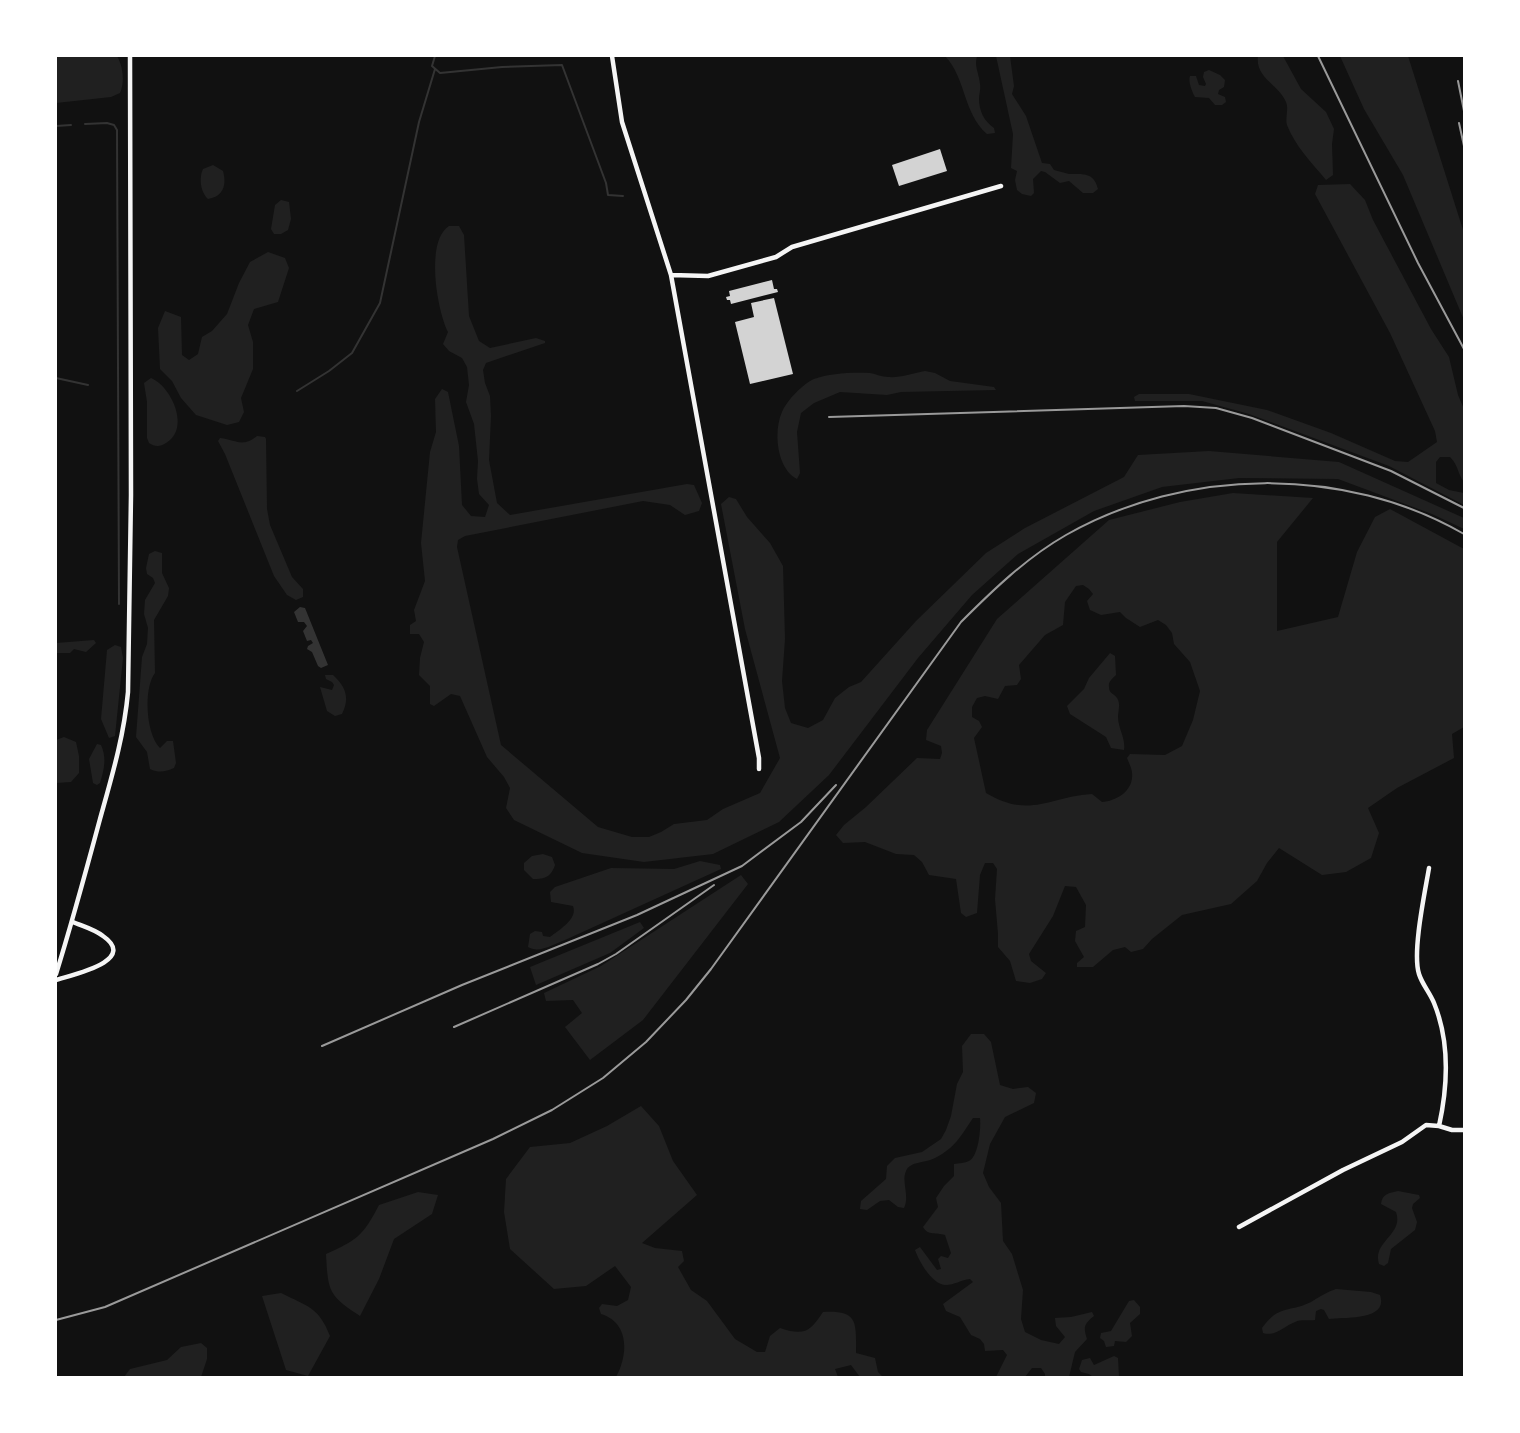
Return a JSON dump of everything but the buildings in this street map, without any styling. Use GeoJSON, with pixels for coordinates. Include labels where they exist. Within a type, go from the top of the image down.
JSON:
{"type":"FeatureCollection","features":[{"type":"Feature","properties":{"kind":"street"},"geometry":{"type":"LineString","coordinates":[[56,975],[112,781],[126,719],[131,495],[130,56]]}},
{"type":"Feature","properties":{"kind":"street"},"geometry":{"type":"LineString","coordinates":[[612,56],[622,122],[671,275],[759,758],[759,769]]}},
{"type":"Feature","properties":{"kind":"street"},"geometry":{"type":"LineString","coordinates":[[671,275],[708,276],[776,257],[792,247],[1001,186]]}},
{"type":"Feature","properties":{"kind":"street"},"geometry":{"type":"LineString","coordinates":[[1429,868],[1420,919],[1418,973],[1434,1002],[1442,1024],[1446,1059],[1446,1095],[1439,1125]]}},
{"type":"Feature","properties":{"kind":"street"},"geometry":{"type":"LineString","coordinates":[[56,980],[103,965],[112,956],[110,941],[102,934],[73,922]]}},
{"type":"Feature","properties":{"kind":"street"},"geometry":{"type":"LineString","coordinates":[[1239,1227],[1343,1170],[1402,1142],[1426,1125],[1464,1130]]}},
{"type":"Feature","properties":{"kind":"shaded area"},"geometry":{"type":"Polygon","coordinates":[[[56,56],[117,56],[123,74],[120,93],[111,97],[56,103],[56,56]]]}},
{"type":"Feature","properties":{"kind":"shaded area"},"geometry":{"type":"Polygon","coordinates":[[[945,56],[977,56],[980,108],[995,133],[987,134],[979,126],[957,75],[945,56]]]}},
{"type":"Feature","properties":{"kind":"shaded area"},"geometry":{"type":"Polygon","coordinates":[[[996,56],[1010,56],[1014,86],[1012,94],[1026,116],[1042,163],[1050,164],[1054,170],[1091,177],[1098,189],[1093,193],[1083,193],[1069,181],[1060,183],[1041,171],[1033,179],[1034,193],[1031,196],[1017,190],[1015,180],[1017,171],[1011,168],[1013,134],[996,56]]]}},
{"type":"Feature","properties":{"kind":"shaded area"},"geometry":{"type":"Polygon","coordinates":[[[1258,56],[1283,56],[1301,89],[1326,112],[1334,129],[1333,175],[1326,180],[1290,133],[1287,125],[1286,102],[1263,75],[1258,64],[1258,56]]]}},
{"type":"Feature","properties":{"kind":"shaded area"},"geometry":{"type":"Polygon","coordinates":[[[1340,56],[1408,56],[1464,233],[1464,320],[1403,175],[1364,109],[1340,56]]]}},
{"type":"Feature","properties":{"kind":"shaded area"},"geometry":{"type":"Polygon","coordinates":[[[1209,70],[1225,80],[1224,87],[1219,90],[1218,94],[1225,97],[1226,102],[1222,105],[1215,105],[1209,98],[1195,97],[1192,89],[1190,76],[1196,76],[1199,85],[1205,86],[1204,72],[1209,70]]]}},
{"type":"Feature","properties":{"kind":"shaded area"},"geometry":{"type":"Polygon","coordinates":[[[213,165],[223,171],[224,186],[220,193],[208,199],[202,189],[201,176],[203,169],[213,165]]]}},
{"type":"Feature","properties":{"kind":"shaded area"},"geometry":{"type":"Polygon","coordinates":[[[1350,184],[1365,200],[1373,220],[1431,329],[1449,357],[1458,395],[1464,409],[1464,482],[1450,457],[1440,457],[1436,462],[1436,483],[1449,490],[1464,493],[1464,505],[1389,466],[1249,414],[1202,401],[1135,401],[1134,397],[1139,394],[1189,394],[1267,410],[1331,433],[1395,461],[1408,462],[1437,442],[1435,431],[1390,333],[1315,194],[1318,185],[1350,184]]]}},
{"type":"Feature","properties":{"kind":"shaded area"},"geometry":{"type":"Polygon","coordinates":[[[281,200],[289,202],[291,219],[288,230],[281,234],[274,234],[271,229],[275,205],[281,200]]]}},
{"type":"Feature","properties":{"kind":"shaded area"},"geometry":{"type":"Polygon","coordinates":[[[449,226],[459,226],[464,235],[469,316],[479,341],[490,348],[536,338],[545,341],[545,343],[486,363],[483,370],[490,396],[489,460],[497,503],[510,515],[687,484],[694,485],[702,503],[699,511],[685,515],[670,505],[643,501],[465,536],[458,540],[457,547],[501,745],[598,827],[632,837],[649,837],[674,824],[707,820],[723,809],[760,793],[780,758],[745,629],[721,504],[729,497],[736,499],[747,517],[770,543],[783,566],[785,639],[782,681],[785,708],[791,723],[808,728],[823,720],[835,698],[849,687],[861,682],[916,621],[986,553],[1025,528],[1124,477],[1138,455],[1209,451],[1339,462],[1464,518],[1464,529],[1432,514],[1338,479],[1239,478],[1162,487],[1094,511],[1018,554],[972,595],[918,658],[829,775],[779,822],[713,854],[644,862],[582,853],[514,820],[506,808],[510,788],[487,757],[460,696],[451,694],[434,706],[430,704],[430,686],[419,675],[424,642],[419,634],[410,634],[410,625],[416,621],[414,610],[425,581],[421,543],[430,452],[436,432],[435,399],[442,389],[448,392],[459,446],[462,505],[471,516],[485,517],[489,505],[479,494],[474,424],[466,402],[469,385],[467,367],[462,358],[449,351],[443,344],[448,332],[437,293],[435,260],[437,246],[442,234],[449,226]]]}},
{"type":"Feature","properties":{"kind":"shaded area"},"geometry":{"type":"Polygon","coordinates":[[[268,252],[285,258],[289,268],[278,302],[254,309],[248,325],[253,342],[253,369],[241,398],[244,412],[239,422],[227,425],[196,415],[181,398],[172,381],[160,369],[158,328],[165,311],[181,317],[182,355],[189,360],[198,354],[202,337],[212,331],[227,314],[250,262],[268,252]]]}},
{"type":"Feature","properties":{"kind":"shaded area"},"geometry":{"type":"Polygon","coordinates":[[[925,371],[935,373],[950,381],[994,387],[996,390],[901,392],[887,395],[840,392],[814,403],[801,413],[797,432],[800,473],[797,479],[790,474],[781,459],[778,439],[779,420],[788,402],[810,381],[842,373],[870,373],[893,377],[925,371]]]}},
{"type":"Feature","properties":{"kind":"shaded area"},"geometry":{"type":"Polygon","coordinates":[[[151,378],[165,389],[178,418],[173,436],[160,446],[149,443],[147,438],[147,402],[144,383],[151,378]]]}},
{"type":"Feature","properties":{"kind":"shaded area"},"geometry":{"type":"Polygon","coordinates":[[[257,436],[266,439],[267,509],[270,525],[292,577],[303,589],[303,597],[296,600],[287,595],[274,576],[218,441],[220,438],[247,442],[257,436]]]}},
{"type":"Feature","properties":{"kind":"shaded area"},"geometry":{"type":"Polygon","coordinates":[[[1233,493],[1313,498],[1277,542],[1277,631],[1338,617],[1357,552],[1375,517],[1390,509],[1464,549],[1464,727],[1452,734],[1454,758],[1397,788],[1368,808],[1379,833],[1371,858],[1346,872],[1322,875],[1279,848],[1257,881],[1231,904],[1182,915],[1143,949],[1131,952],[1125,947],[1113,950],[1093,967],[1077,967],[1077,963],[1084,957],[1075,941],[1076,931],[1085,927],[1086,905],[1076,887],[1065,886],[1053,916],[1029,954],[1031,961],[1046,973],[1042,979],[1030,983],[1016,981],[1010,961],[998,947],[995,899],[997,869],[993,863],[985,863],[980,875],[977,913],[966,917],[961,913],[956,879],[929,875],[922,862],[914,855],[896,854],[865,842],[843,843],[836,835],[917,758],[940,759],[941,746],[926,740],[927,730],[997,619],[1109,520],[1180,502],[1233,493]],[[1083,585],[1076,586],[1065,602],[1063,625],[1045,635],[1019,665],[1021,679],[1017,685],[1005,686],[998,699],[985,696],[977,698],[972,707],[972,717],[979,721],[982,727],[974,738],[986,793],[1001,801],[1027,806],[1092,794],[1102,802],[1113,800],[1123,794],[1130,785],[1132,771],[1127,758],[1130,754],[1165,755],[1182,746],[1193,720],[1200,691],[1190,662],[1174,644],[1172,633],[1166,625],[1158,620],[1140,627],[1120,612],[1101,615],[1090,610],[1087,601],[1093,594],[1083,585]]]}},
{"type":"Feature","properties":{"kind":"shaded area"},"geometry":{"type":"Polygon","coordinates":[[[155,551],[162,553],[162,573],[169,588],[168,596],[154,620],[155,673],[149,690],[149,723],[155,742],[160,748],[167,741],[173,741],[176,763],[174,768],[162,772],[150,769],[147,752],[136,737],[142,657],[147,644],[145,600],[155,583],[153,578],[147,574],[146,568],[149,554],[155,551]]]}},
{"type":"Feature","properties":{"kind":"shaded area"},"geometry":{"type":"Polygon","coordinates":[[[300,607],[305,608],[328,665],[321,668],[312,652],[307,649],[313,643],[311,640],[307,641],[303,631],[307,626],[304,622],[298,622],[294,612],[300,607]]]}},
{"type":"Feature","properties":{"kind":"shaded area"},"geometry":{"type":"Polygon","coordinates":[[[94,640],[96,643],[86,652],[74,649],[70,653],[56,653],[56,643],[94,640]]]}},
{"type":"Feature","properties":{"kind":"shaded area"},"geometry":{"type":"Polygon","coordinates":[[[115,645],[121,647],[123,658],[115,736],[109,738],[101,719],[107,650],[115,645]]]}},
{"type":"Feature","properties":{"kind":"shaded area"},"geometry":{"type":"Polygon","coordinates":[[[1110,653],[1115,656],[1116,675],[1110,682],[1109,689],[1119,703],[1118,721],[1124,750],[1111,748],[1106,737],[1070,714],[1067,706],[1084,689],[1089,678],[1110,653]]]}},
{"type":"Feature","properties":{"kind":"shaded area"},"geometry":{"type":"Polygon","coordinates":[[[325,675],[333,675],[344,688],[346,703],[342,714],[335,716],[327,711],[320,687],[332,690],[334,685],[326,679],[325,675]]]}},
{"type":"Feature","properties":{"kind":"shaded area"},"geometry":{"type":"Polygon","coordinates":[[[64,737],[76,742],[79,773],[71,782],[56,783],[56,740],[64,737]]]}},
{"type":"Feature","properties":{"kind":"shaded area"},"geometry":{"type":"Polygon","coordinates":[[[97,744],[101,745],[103,750],[104,769],[100,783],[97,785],[93,783],[89,759],[97,744]]]}},
{"type":"Feature","properties":{"kind":"shaded area"},"geometry":{"type":"Polygon","coordinates":[[[543,854],[552,857],[555,865],[547,876],[533,879],[524,870],[524,863],[532,856],[543,854]]]}},
{"type":"Feature","properties":{"kind":"shaded area"},"geometry":{"type":"Polygon","coordinates":[[[700,861],[720,865],[721,869],[551,946],[542,949],[528,947],[530,934],[535,931],[542,932],[543,936],[550,937],[573,915],[573,906],[551,902],[550,892],[555,887],[611,868],[674,869],[700,861]]]}},
{"type":"Feature","properties":{"kind":"shaded area"},"geometry":{"type":"Polygon","coordinates":[[[741,875],[748,884],[643,1020],[590,1060],[565,1027],[582,1013],[573,1000],[546,1001],[544,993],[601,966],[741,875]]]}},
{"type":"Feature","properties":{"kind":"shaded area"},"geometry":{"type":"Polygon","coordinates":[[[640,922],[644,928],[610,953],[536,985],[530,967],[640,922]]]}},
{"type":"Feature","properties":{"kind":"shaded area"},"geometry":{"type":"Polygon","coordinates":[[[971,1034],[984,1034],[991,1042],[1000,1085],[1013,1089],[1028,1087],[1036,1093],[1034,1103],[1005,1117],[990,1144],[983,1173],[989,1187],[1001,1203],[1003,1241],[1012,1254],[1023,1290],[1021,1319],[1025,1332],[1041,1340],[1059,1344],[1065,1337],[1056,1326],[1055,1318],[1092,1312],[1094,1316],[1085,1326],[1087,1339],[1075,1352],[1069,1377],[1045,1377],[1041,1368],[1032,1368],[1025,1377],[996,1377],[1007,1355],[1003,1350],[985,1351],[980,1339],[971,1335],[960,1317],[946,1311],[943,1304],[973,1282],[970,1279],[949,1285],[941,1284],[927,1272],[915,1250],[920,1247],[937,1270],[941,1269],[938,1259],[941,1256],[948,1258],[951,1253],[945,1235],[930,1233],[923,1227],[938,1207],[936,1198],[954,1176],[954,1164],[969,1161],[975,1153],[980,1134],[980,1118],[973,1118],[948,1150],[931,1160],[911,1165],[908,1168],[904,1180],[906,1203],[904,1208],[898,1207],[889,1200],[880,1201],[867,1210],[860,1209],[861,1201],[886,1179],[887,1166],[895,1158],[922,1152],[941,1139],[951,1116],[957,1084],[963,1072],[962,1046],[971,1034]]]}},
{"type":"Feature","properties":{"kind":"shaded area"},"geometry":{"type":"Polygon","coordinates":[[[641,1106],[659,1126],[673,1161],[697,1195],[642,1243],[655,1248],[682,1251],[684,1261],[678,1267],[691,1290],[707,1301],[735,1339],[757,1352],[765,1352],[770,1336],[780,1328],[795,1332],[806,1331],[823,1312],[843,1313],[853,1320],[855,1326],[856,1353],[875,1358],[878,1372],[883,1377],[860,1377],[851,1365],[835,1369],[838,1377],[616,1377],[623,1359],[622,1332],[610,1318],[601,1314],[599,1308],[602,1304],[617,1306],[628,1300],[631,1287],[615,1266],[586,1286],[554,1289],[510,1249],[504,1212],[506,1179],[530,1147],[570,1143],[607,1126],[641,1106]]]}},
{"type":"Feature","properties":{"kind":"shaded area"},"geometry":{"type":"Polygon","coordinates":[[[1398,1191],[1419,1195],[1420,1198],[1412,1208],[1417,1222],[1415,1230],[1391,1249],[1388,1263],[1384,1266],[1379,1264],[1378,1256],[1383,1244],[1396,1227],[1397,1220],[1396,1212],[1381,1204],[1384,1196],[1398,1191]]]}},
{"type":"Feature","properties":{"kind":"shaded area"},"geometry":{"type":"Polygon","coordinates":[[[418,1192],[438,1195],[432,1214],[394,1239],[379,1279],[360,1316],[341,1303],[332,1291],[329,1284],[326,1254],[358,1236],[379,1205],[418,1192]]]}},
{"type":"Feature","properties":{"kind":"shaded area"},"geometry":{"type":"Polygon","coordinates":[[[1336,1289],[1371,1292],[1380,1295],[1381,1303],[1372,1313],[1354,1317],[1329,1319],[1321,1309],[1316,1311],[1315,1320],[1297,1321],[1272,1334],[1263,1333],[1262,1328],[1274,1315],[1311,1302],[1336,1289]]]}},
{"type":"Feature","properties":{"kind":"shaded area"},"geometry":{"type":"Polygon","coordinates":[[[281,1293],[317,1313],[330,1336],[308,1376],[286,1370],[262,1296],[281,1293]]]}},
{"type":"Feature","properties":{"kind":"shaded area"},"geometry":{"type":"Polygon","coordinates":[[[1134,1300],[1140,1307],[1140,1314],[1130,1323],[1132,1336],[1126,1342],[1115,1341],[1114,1346],[1106,1347],[1100,1338],[1101,1333],[1111,1331],[1129,1301],[1134,1300]]]}},
{"type":"Feature","properties":{"kind":"shaded area"},"geometry":{"type":"Polygon","coordinates":[[[201,1343],[207,1348],[207,1359],[201,1377],[124,1377],[130,1369],[167,1360],[181,1347],[201,1343]]]}},
{"type":"Feature","properties":{"kind":"shaded area"},"geometry":{"type":"Polygon","coordinates":[[[1114,1356],[1118,1358],[1119,1377],[1093,1377],[1079,1369],[1082,1360],[1090,1358],[1094,1365],[1114,1356]]]}},
{"type":"Feature","properties":{"kind":"waterway"},"geometry":{"type":"LineString","coordinates":[[435,56],[432,66],[440,73],[502,67],[562,65],[606,183],[608,195],[623,196]]}},
{"type":"Feature","properties":{"kind":"waterway"},"geometry":{"type":"LineString","coordinates":[[297,391],[352,353],[380,303],[419,122],[435,69]]}},
{"type":"Feature","properties":{"kind":"waterway"},"geometry":{"type":"LineString","coordinates":[[85,124],[107,123],[114,125],[117,130],[119,604]]}},
{"type":"Feature","properties":{"kind":"waterway"},"geometry":{"type":"LineString","coordinates":[[56,126],[71,125]]}},
{"type":"Feature","properties":{"kind":"waterway"},"geometry":{"type":"LineString","coordinates":[[56,378],[88,385]]}},
{"type":"Feature","properties":{"kind":"railway"},"geometry":{"type":"LineString","coordinates":[[1318,56],[1418,263],[1464,349]]}},
{"type":"Feature","properties":{"kind":"railway"},"geometry":{"type":"LineString","coordinates":[[1458,81],[1464,111]]}},
{"type":"Feature","properties":{"kind":"railway"},"geometry":{"type":"LineString","coordinates":[[1459,123],[1464,146]]}},
{"type":"Feature","properties":{"kind":"railway"},"geometry":{"type":"LineString","coordinates":[[829,417],[1184,406],[1216,408],[1252,418],[1391,471],[1464,508]]}},
{"type":"Feature","properties":{"kind":"railway"},"geometry":{"type":"LineString","coordinates":[[56,1320],[105,1307],[493,1139],[552,1110],[603,1078],[646,1042],[686,1000],[711,969],[961,622],[1024,564],[1066,535],[1113,513],[1162,496],[1213,487],[1265,483],[1317,486],[1368,495],[1417,511],[1464,534]]}},
{"type":"Feature","properties":{"kind":"railway"},"geometry":{"type":"LineString","coordinates":[[322,1046],[462,985],[637,915],[742,866],[801,822],[836,785]]}},
{"type":"Feature","properties":{"kind":"railway"},"geometry":{"type":"LineString","coordinates":[[454,1027],[598,964],[616,954],[714,885]]}}]}
